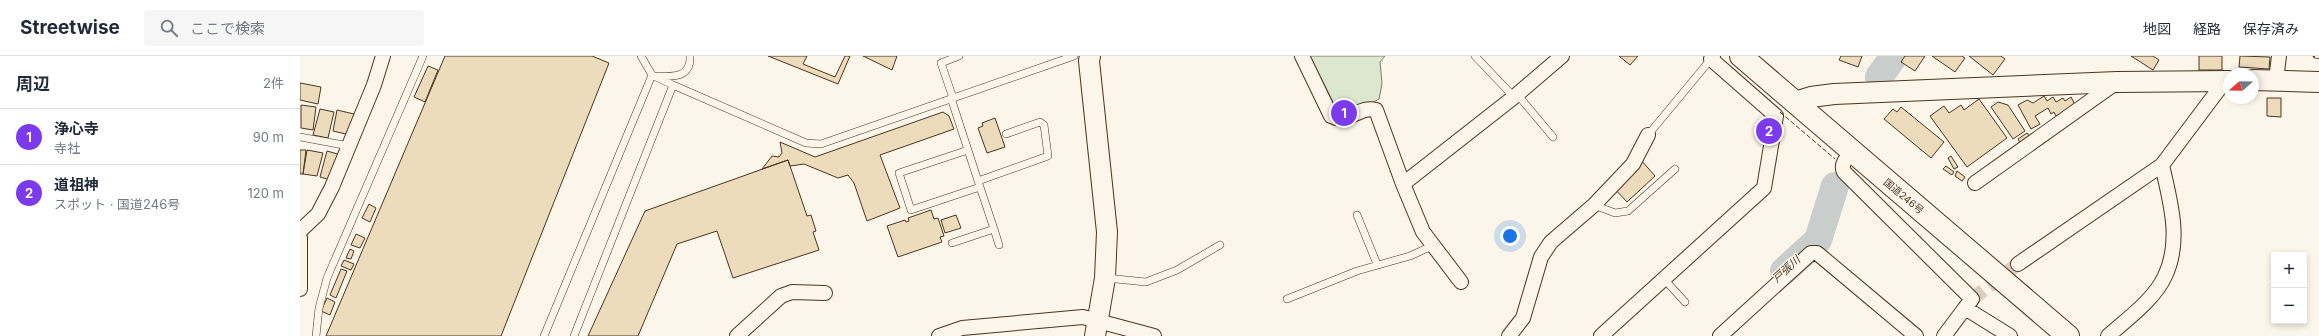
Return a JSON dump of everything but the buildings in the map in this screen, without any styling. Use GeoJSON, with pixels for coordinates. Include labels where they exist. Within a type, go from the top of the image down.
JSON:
{"type":"FeatureCollection","features":[{"type":"Feature","properties":{"kind":"highway","name":"国道246号"},"geometry":{"type":"LineString","coordinates":[[1741,56],[2068,336]]}},
{"type":"Feature","properties":{"kind":"street"},"geometry":{"type":"LineString","coordinates":[[300,231],[318,214],[332,187],[374,85],[382,56]]}},
{"type":"Feature","properties":{"kind":"street"},"geometry":{"type":"LineString","coordinates":[[1090,56],[1089,61],[1107,232],[1106,278],[1097,328]]}},
{"type":"Feature","properties":{"kind":"street"},"geometry":{"type":"LineString","coordinates":[[1302,56],[1331,116],[1343,119],[1369,108],[1376,110],[1403,184],[1423,232],[1460,282]]}},
{"type":"Feature","properties":{"kind":"street"},"geometry":{"type":"LineString","coordinates":[[1403,184],[1516,95],[1562,56]]}},
{"type":"Feature","properties":{"kind":"street"},"geometry":{"type":"LineString","coordinates":[[2276,80],[2279,56]]}},
{"type":"Feature","properties":{"kind":"street"},"geometry":{"type":"LineString","coordinates":[[1601,336],[1764,188],[1776,116],[1712,57]]}},
{"type":"Feature","properties":{"kind":"street"},"geometry":{"type":"LineString","coordinates":[[2259,80],[2319,82]]}},
{"type":"Feature","properties":{"kind":"street"},"geometry":{"type":"LineString","coordinates":[[1795,102],[1811,97],[1834,94],[2117,82],[2223,81]]}},
{"type":"Feature","properties":{"kind":"street"},"geometry":{"type":"LineString","coordinates":[[1974,183],[2117,82]]}},
{"type":"Feature","properties":{"kind":"street"},"geometry":{"type":"LineString","coordinates":[[2018,264],[2162,165],[2223,86]]}},
{"type":"Feature","properties":{"kind":"street"},"geometry":{"type":"LineString","coordinates":[[1506,334],[1523,318],[1542,257],[1551,242],[1594,205],[1633,164],[1648,135]]}},
{"type":"Feature","properties":{"kind":"street"},"geometry":{"type":"LineString","coordinates":[[1853,152],[1843,162],[1842,167],[1844,172],[1972,299],[1944,336]]}},
{"type":"Feature","properties":{"kind":"street"},"geometry":{"type":"LineString","coordinates":[[2108,336],[2148,298],[2165,277],[2174,246],[2173,214],[2162,165]]}},
{"type":"Feature","properties":{"kind":"street"},"geometry":{"type":"LineString","coordinates":[[300,238],[300,289]]}},
{"type":"Feature","properties":{"kind":"street"},"geometry":{"type":"LineString","coordinates":[[1720,336],[1810,253],[1817,253],[1916,336]]}},
{"type":"Feature","properties":{"kind":"street"},"geometry":{"type":"LineString","coordinates":[[737,336],[781,296],[792,292],[825,293]]}},
{"type":"Feature","properties":{"kind":"street"},"geometry":{"type":"LineString","coordinates":[[1965,308],[2010,336]]}},
{"type":"Feature","properties":{"kind":"street"},"geometry":{"type":"LineString","coordinates":[[939,336],[962,328],[1083,317],[1097,328],[1154,336]]}},
{"type":"Feature","properties":{"kind":"lane"},"geometry":{"type":"LineString","coordinates":[[316,336],[319,308],[326,278],[422,56]]}},
{"type":"Feature","properties":{"kind":"lane"},"geometry":{"type":"LineString","coordinates":[[641,56],[652,75],[806,143],[821,144],[1074,56]]}},
{"type":"Feature","properties":{"kind":"lane"},"geometry":{"type":"LineString","coordinates":[[652,75],[677,78],[685,73],[690,64],[690,56]]}},
{"type":"Feature","properties":{"kind":"lane"},"geometry":{"type":"LineString","coordinates":[[959,56],[941,63],[999,245]]}},
{"type":"Feature","properties":{"kind":"lane"},"geometry":{"type":"LineString","coordinates":[[1475,56],[1516,95],[1553,137]]}},
{"type":"Feature","properties":{"kind":"lane"},"geometry":{"type":"LineString","coordinates":[[1648,135],[1712,57]]}},
{"type":"Feature","properties":{"kind":"lane"},"geometry":{"type":"LineString","coordinates":[[544,336],[652,75]]}},
{"type":"Feature","properties":{"kind":"lane"},"geometry":{"type":"LineString","coordinates":[[574,336],[673,85]]}},
{"type":"Feature","properties":{"kind":"lane"},"geometry":{"type":"LineString","coordinates":[[968,150],[899,173],[911,210],[1048,156],[1044,125],[1040,122],[1006,134]]}},
{"type":"Feature","properties":{"kind":"lane"},"geometry":{"type":"LineString","coordinates":[[300,137],[349,146]]}},
{"type":"Feature","properties":{"kind":"lane"},"geometry":{"type":"LineString","coordinates":[[1594,205],[1615,213],[1628,211],[1675,169]]}},
{"type":"Feature","properties":{"kind":"lane"},"geometry":{"type":"LineString","coordinates":[[1357,215],[1377,264]]}},
{"type":"Feature","properties":{"kind":"lane"},"geometry":{"type":"LineString","coordinates":[[952,243],[994,229]]}},
{"type":"Feature","properties":{"kind":"lane"},"geometry":{"type":"LineString","coordinates":[[1106,278],[1146,282],[1177,270],[1220,245]]}},
{"type":"Feature","properties":{"kind":"lane"},"geometry":{"type":"LineString","coordinates":[[1287,299],[1377,264],[1410,256],[1432,246]]}},
{"type":"Feature","properties":{"kind":"lane"},"geometry":{"type":"LineString","coordinates":[[1664,279],[1685,302]]}},
{"type":"Feature","properties":{"kind":"green space"},"geometry":{"type":"Polygon","coordinates":[[[1310,56],[1385,56],[1380,62],[1382,84],[1379,99],[1350,115],[1339,114],[1310,56]]]}},
{"type":"Feature","properties":{"kind":"waterway","name":"戸張川"},"geometry":{"type":"LineString","coordinates":[[1879,77],[1894,56]]}},
{"type":"Feature","properties":{"kind":"waterway","name":"戸張川"},"geometry":{"type":"LineString","coordinates":[[1784,271],[1818,240],[1835,186]]}},
{"type":"Feature","properties":{"kind":"tunnel"},"geometry":{"type":"LineString","coordinates":[[1972,299],[2018,264]]}},
{"type":"Feature","properties":{"kind":"railway"},"geometry":{"type":"LineString","coordinates":[[2315,56],[2319,57]]}},
{"type":"Feature","properties":{"kind":"fence"},"geometry":{"type":"LineString","coordinates":[[1780,112],[1835,159]]}},
{"type":"Feature","properties":{"kind":"place","name":"浄心寺"},"geometry":{"type":"Point","coordinates":[1344,113]}},
{"type":"Feature","properties":{"kind":"place","name":"道祖神"},"geometry":{"type":"Point","coordinates":[1769,131]}}]}
